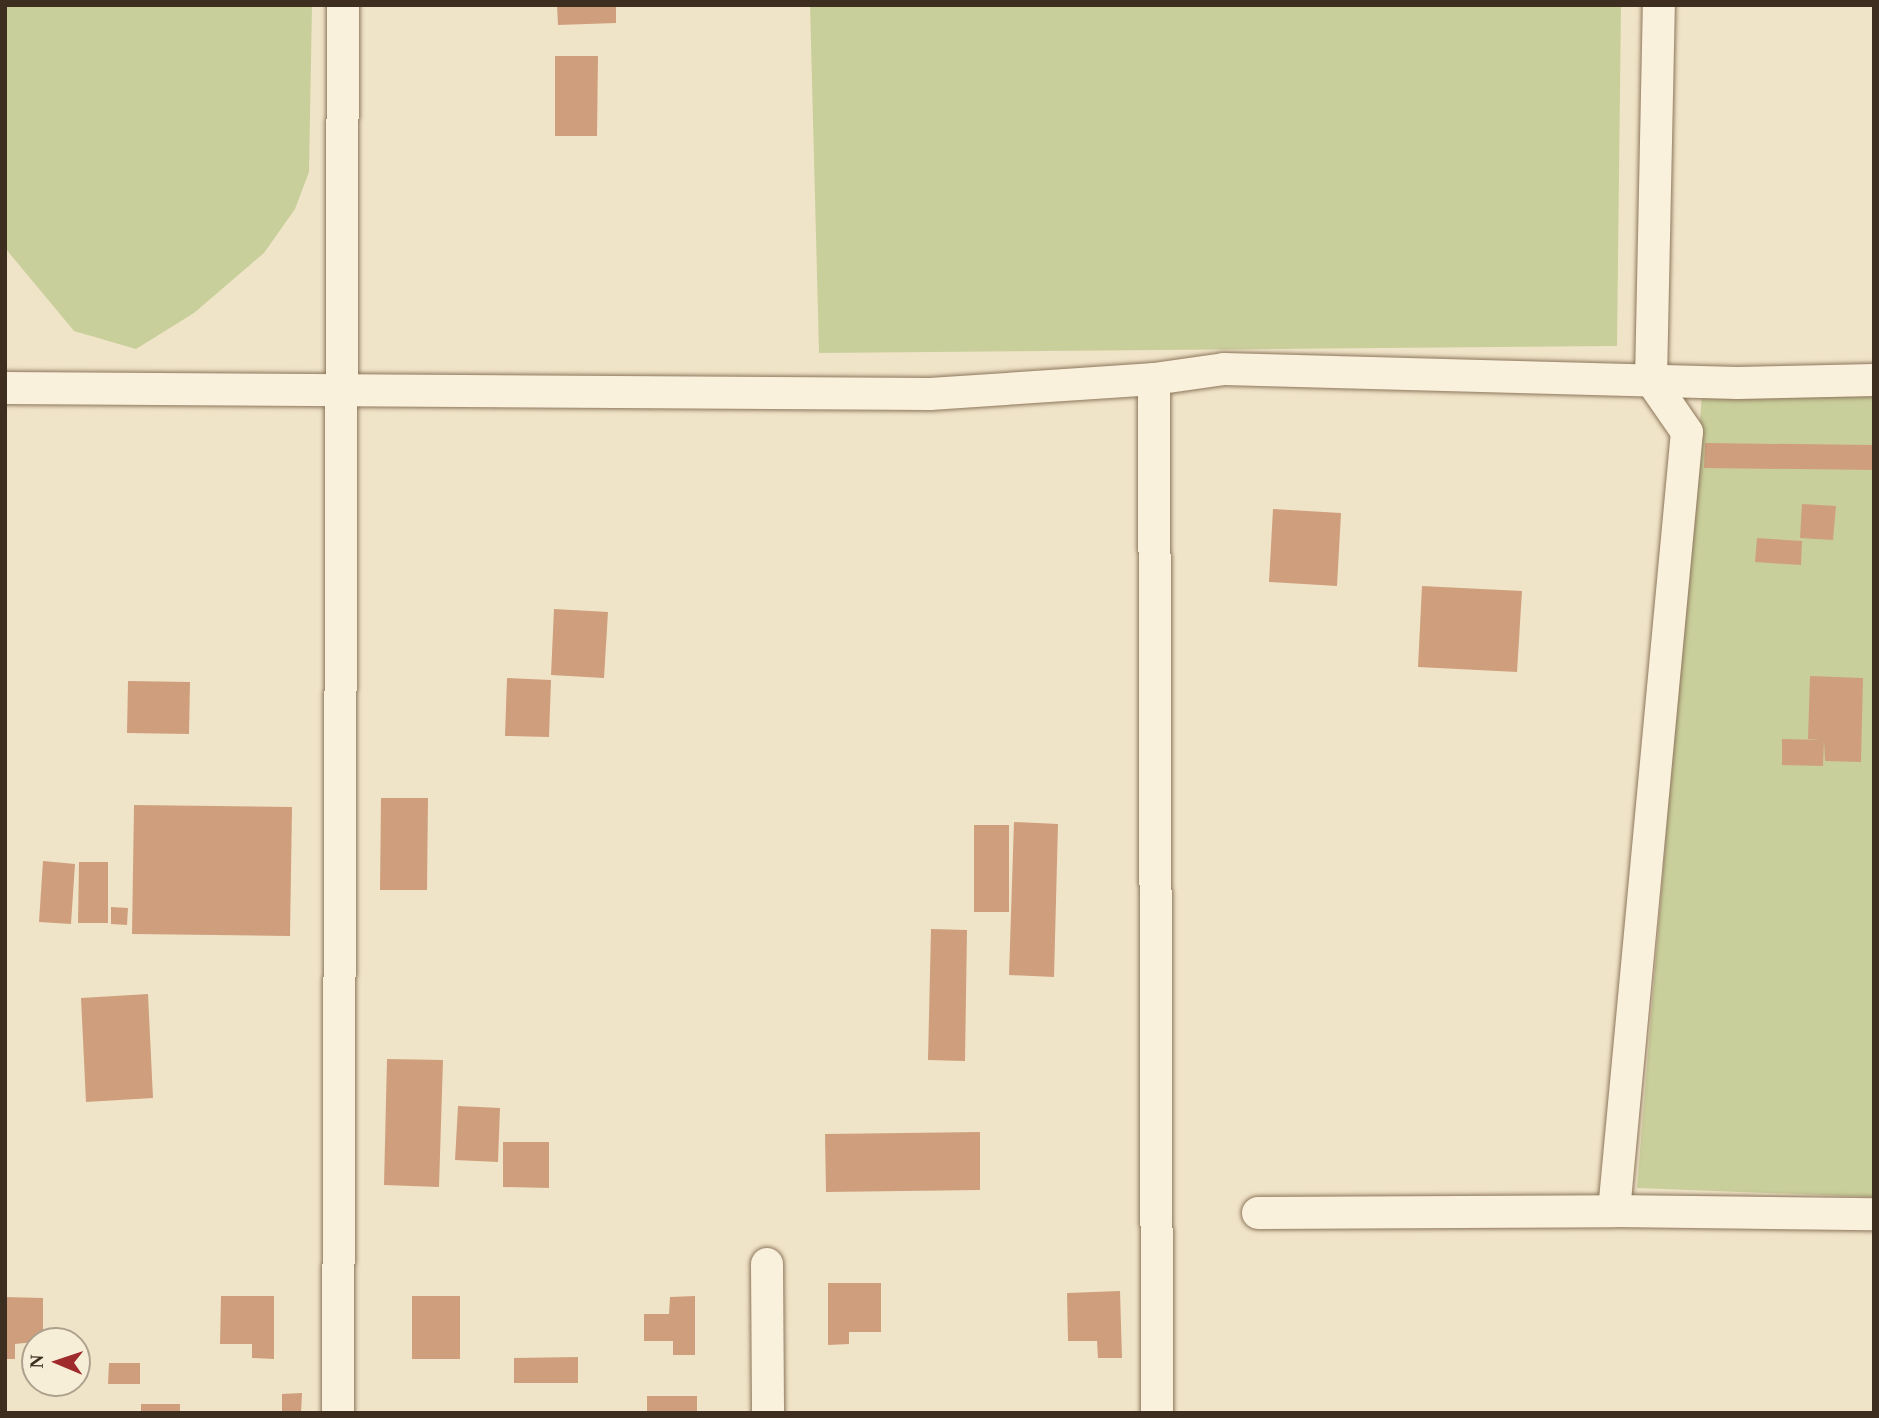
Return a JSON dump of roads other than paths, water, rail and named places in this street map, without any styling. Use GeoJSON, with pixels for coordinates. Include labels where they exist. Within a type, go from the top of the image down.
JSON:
{"type":"FeatureCollection","features":[{"type":"Feature","properties":{"kind":"street"},"geometry":{"type":"LineString","coordinates":[[338,1413],[343,5]]}},
{"type":"Feature","properties":{"kind":"street"},"geometry":{"type":"LineString","coordinates":[[1614,1211],[1687,432],[1651,380],[1659,5]]}},
{"type":"Feature","properties":{"kind":"street"},"geometry":{"type":"LineString","coordinates":[[5,388],[930,394],[1154,379],[1224,369],[1651,380],[1874,380]]}},
{"type":"Feature","properties":{"kind":"street"},"geometry":{"type":"LineString","coordinates":[[1154,379],[1157,1413]]}},
{"type":"Feature","properties":{"kind":"street"},"geometry":{"type":"LineString","coordinates":[[1258,1213],[1614,1211],[1874,1214]]}},
{"type":"Feature","properties":{"kind":"street"},"geometry":{"type":"LineString","coordinates":[[768,1264],[768,1413]]}}]}
